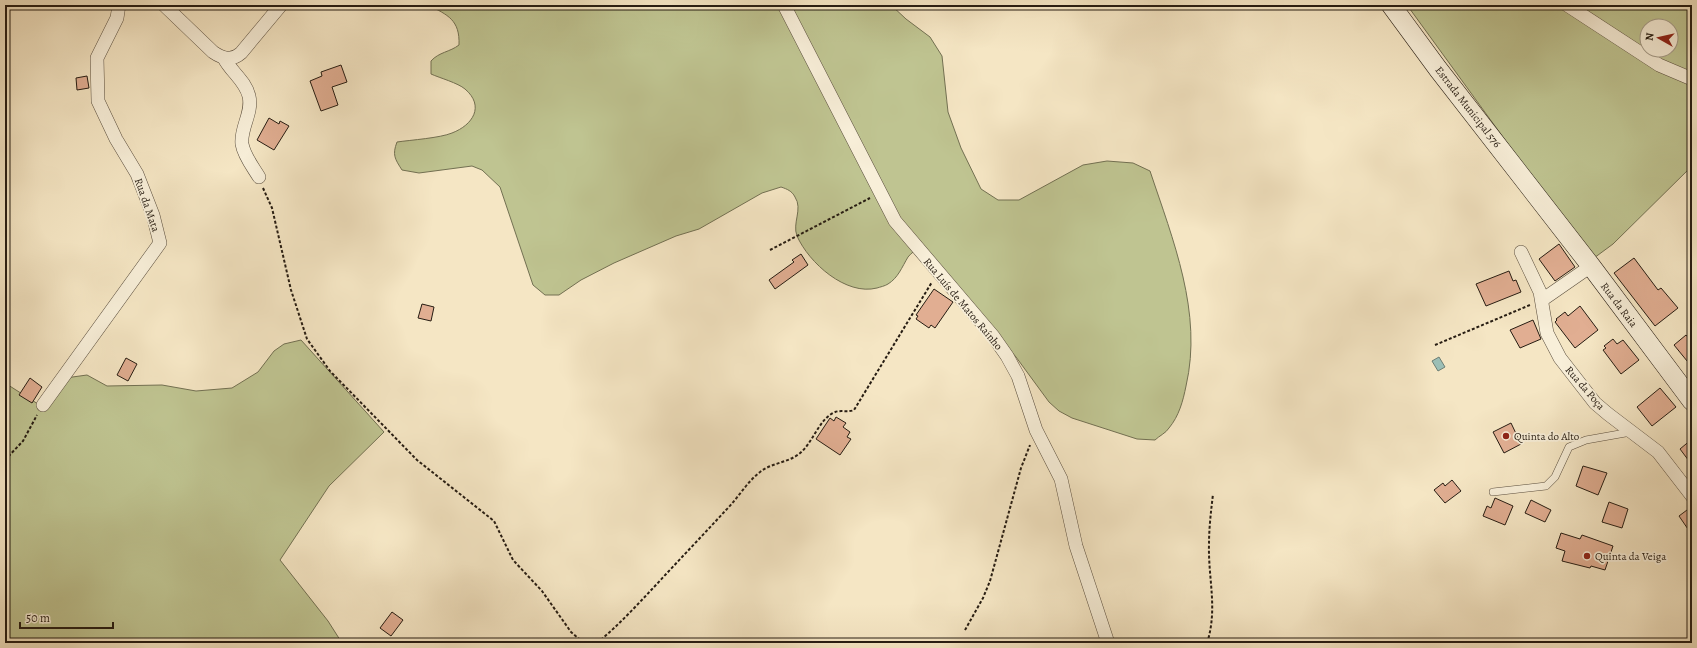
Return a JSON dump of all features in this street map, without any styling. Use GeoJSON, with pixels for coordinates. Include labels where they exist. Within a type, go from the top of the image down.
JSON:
{"type":"FeatureCollection","features":[{"type":"Feature","properties":{"kind":"main road","name":"Estrada Municipal 576"},"geometry":{"type":"LineString","coordinates":[[1391,5],[1438,69],[1546,209]]}},
{"type":"Feature","properties":{"kind":"main road","name":"Rua da Raia"},"geometry":{"type":"LineString","coordinates":[[1546,209],[1692,401]]}},
{"type":"Feature","properties":{"kind":"street","name":"Rua da Mata"},"geometry":{"type":"LineString","coordinates":[[42,405],[160,243],[153,215],[137,174],[116,139],[98,101],[97,58],[117,18],[119,5]]}},
{"type":"Feature","properties":{"kind":"street"},"geometry":{"type":"LineString","coordinates":[[164,5],[210,49],[224,58],[231,69],[242,81],[249,96],[249,110],[242,143],[244,152],[259,177]]}},
{"type":"Feature","properties":{"kind":"street"},"geometry":{"type":"LineString","coordinates":[[224,58],[231,58],[241,53],[281,5]]}},
{"type":"Feature","properties":{"kind":"street","name":"Rua Luís de Matos Raínho"},"geometry":{"type":"LineString","coordinates":[[784,5],[879,193],[900,229],[988,331],[1007,356],[1022,385],[1037,433],[1063,484],[1076,546],[1108,643]]}},
{"type":"Feature","properties":{"kind":"street"},"geometry":{"type":"LineString","coordinates":[[1567,5],[1660,66],[1692,79]]}},
{"type":"Feature","properties":{"kind":"street","name":"Rua da Poça"},"geometry":{"type":"LineString","coordinates":[[1521,252],[1540,292],[1547,333],[1556,353],[1595,403],[1658,452],[1692,496]]}},
{"type":"Feature","properties":{"kind":"street"},"geometry":{"type":"LineString","coordinates":[[1542,300],[1590,266]]}},
{"type":"Feature","properties":{"kind":"lane"},"geometry":{"type":"LineString","coordinates":[[1493,492],[1546,486],[1556,477],[1565,454],[1570,447],[1586,440],[1631,432]]}},
{"type":"Feature","properties":{"kind":"path"},"geometry":{"type":"LineString","coordinates":[[259,177],[272,208],[291,290],[307,339],[330,371],[417,460],[454,491],[494,521],[513,560],[542,591],[571,632],[584,643]]}},
{"type":"Feature","properties":{"kind":"path"},"geometry":{"type":"LineString","coordinates":[[770,250],[879,193]]}},
{"type":"Feature","properties":{"kind":"path"},"geometry":{"type":"LineString","coordinates":[[597,643],[624,619],[761,471],[772,465],[790,460],[799,454],[810,443],[828,417],[833,413],[854,410],[938,273]]}},
{"type":"Feature","properties":{"kind":"path"},"geometry":{"type":"LineString","coordinates":[[1435,345],[1542,300]]}},
{"type":"Feature","properties":{"kind":"path"},"geometry":{"type":"LineString","coordinates":[[5,460],[23,441],[42,405]]}},
{"type":"Feature","properties":{"kind":"path"},"geometry":{"type":"LineString","coordinates":[[965,630],[988,587],[1022,464],[1037,433]]}},
{"type":"Feature","properties":{"kind":"path"},"geometry":{"type":"LineString","coordinates":[[1207,643],[1211,631],[1213,612],[1209,544],[1213,494]]}},
{"type":"Feature","properties":{"kind":"path"},"geometry":{"type":"LineString","coordinates":[[5,640],[8,643]]}},
{"type":"Feature","properties":{"kind":"green space"},"geometry":{"type":"Polygon","coordinates":[[[428,5],[891,5],[906,19],[930,37],[942,56],[948,112],[961,148],[981,189],[998,200],[1019,200],[1083,165],[1107,161],[1133,163],[1150,171],[1168,223],[1183,277],[1191,331],[1190,359],[1186,386],[1180,408],[1175,418],[1168,430],[1155,440],[1137,439],[1072,418],[1059,411],[1049,402],[1016,357],[974,306],[920,247],[909,256],[891,282],[885,285],[877,288],[865,289],[853,287],[841,282],[819,266],[810,257],[803,246],[797,236],[796,231],[798,211],[797,202],[791,192],[781,187],[762,193],[699,229],[676,236],[614,263],[581,280],[559,295],[545,295],[533,285],[500,187],[482,170],[472,166],[419,173],[402,170],[396,160],[395,150],[397,142],[447,135],[466,125],[474,114],[474,102],[471,95],[465,89],[431,74],[431,61],[437,56],[459,45],[459,37],[455,24],[451,19],[447,15],[428,5]]]}},
{"type":"Feature","properties":{"kind":"green space"},"geometry":{"type":"Polygon","coordinates":[[[1407,5],[1692,5],[1692,166],[1613,244],[1594,258],[1556,210],[1407,5]]]}},
{"type":"Feature","properties":{"kind":"green space"},"geometry":{"type":"Polygon","coordinates":[[[301,340],[384,432],[329,486],[280,560],[328,621],[342,643],[5,643],[5,383],[38,404],[58,379],[87,375],[107,386],[162,385],[196,391],[232,388],[258,372],[274,351],[284,344],[301,340]]]}},
{"type":"Feature","properties":{"kind":"water"},"geometry":{"type":"Polygon","coordinates":[[[1439,357],[1445,367],[1438,371],[1432,361],[1439,357]]]}},
{"type":"Feature","properties":{"kind":"building"},"geometry":{"type":"Polygon","coordinates":[[[341,65],[347,82],[332,87],[338,105],[321,111],[310,81],[322,76],[321,72],[341,65]]]}},
{"type":"Feature","properties":{"kind":"building"},"geometry":{"type":"Polygon","coordinates":[[[87,76],[89,88],[77,90],[76,78],[87,76]]]}},
{"type":"Feature","properties":{"kind":"building"},"geometry":{"type":"Polygon","coordinates":[[[269,118],[279,124],[280,121],[289,126],[274,150],[257,140],[269,118]]]}},
{"type":"Feature","properties":{"kind":"building"},"geometry":{"type":"Polygon","coordinates":[[[1559,244],[1575,267],[1555,281],[1539,259],[1559,244]]]}},
{"type":"Feature","properties":{"kind":"building"},"geometry":{"type":"Polygon","coordinates":[[[801,254],[808,265],[775,289],[769,280],[794,262],[792,260],[801,254]]]}},
{"type":"Feature","properties":{"kind":"building"},"geometry":{"type":"Polygon","coordinates":[[[1634,258],[1658,290],[1661,288],[1678,308],[1655,326],[1614,273],[1634,258]]]}},
{"type":"Feature","properties":{"kind":"building"},"geometry":{"type":"Polygon","coordinates":[[[1509,271],[1513,281],[1516,280],[1521,292],[1486,306],[1476,284],[1509,271]]]}},
{"type":"Feature","properties":{"kind":"building"},"geometry":{"type":"Polygon","coordinates":[[[934,289],[953,302],[935,328],[931,325],[929,328],[916,319],[918,316],[916,315],[934,289]]]}},
{"type":"Feature","properties":{"kind":"building"},"geometry":{"type":"Polygon","coordinates":[[[422,304],[434,307],[431,321],[418,318],[422,304]]]}},
{"type":"Feature","properties":{"kind":"building"},"geometry":{"type":"Polygon","coordinates":[[[1580,306],[1598,330],[1575,348],[1555,322],[1557,320],[1556,319],[1565,312],[1568,316],[1580,306]]]}},
{"type":"Feature","properties":{"kind":"building"},"geometry":{"type":"Polygon","coordinates":[[[1533,320],[1541,339],[1520,348],[1510,330],[1533,320]]]}},
{"type":"Feature","properties":{"kind":"building"},"geometry":{"type":"Polygon","coordinates":[[[1686,335],[1692,342],[1692,367],[1674,345],[1686,335]]]}},
{"type":"Feature","properties":{"kind":"building"},"geometry":{"type":"Polygon","coordinates":[[[1613,339],[1617,344],[1623,340],[1639,360],[1621,374],[1603,350],[1606,348],[1604,346],[1613,339]]]}},
{"type":"Feature","properties":{"kind":"building"},"geometry":{"type":"Polygon","coordinates":[[[126,358],[137,364],[128,381],[117,375],[126,358]]]}},
{"type":"Feature","properties":{"kind":"building"},"geometry":{"type":"Polygon","coordinates":[[[30,378],[42,387],[32,403],[19,395],[30,378]]]}},
{"type":"Feature","properties":{"kind":"building"},"geometry":{"type":"Polygon","coordinates":[[[1660,388],[1676,407],[1652,426],[1637,407],[1660,388]]]}},
{"type":"Feature","properties":{"kind":"building"},"geometry":{"type":"Polygon","coordinates":[[[836,417],[846,423],[843,427],[850,432],[847,437],[851,439],[840,455],[816,439],[830,418],[834,421],[836,417]]]}},
{"type":"Feature","properties":{"kind":"building","name":"Quinta do Alto"},"geometry":{"type":"Polygon","coordinates":[[[1511,423],[1521,444],[1504,453],[1493,432],[1511,423]]]}},
{"type":"Feature","properties":{"kind":"building"},"geometry":{"type":"Polygon","coordinates":[[[1692,439],[1692,465],[1680,449],[1692,439]]]}},
{"type":"Feature","properties":{"kind":"building"},"geometry":{"type":"Polygon","coordinates":[[[1583,466],[1607,473],[1598,495],[1576,486],[1583,466]]]}},
{"type":"Feature","properties":{"kind":"building"},"geometry":{"type":"Polygon","coordinates":[[[1452,480],[1461,491],[1445,503],[1434,490],[1443,483],[1445,486],[1452,480]]]}},
{"type":"Feature","properties":{"kind":"building"},"geometry":{"type":"Polygon","coordinates":[[[1495,498],[1513,506],[1505,525],[1483,516],[1487,506],[1491,508],[1495,498]]]}},
{"type":"Feature","properties":{"kind":"building"},"geometry":{"type":"Polygon","coordinates":[[[1531,500],[1551,510],[1545,522],[1525,513],[1531,500]]]}},
{"type":"Feature","properties":{"kind":"building"},"geometry":{"type":"Polygon","coordinates":[[[1609,502],[1628,509],[1622,528],[1602,522],[1609,502]]]}},
{"type":"Feature","properties":{"kind":"building"},"geometry":{"type":"Polygon","coordinates":[[[1687,510],[1692,516],[1692,535],[1679,516],[1687,510]]]}},
{"type":"Feature","properties":{"kind":"building","name":"Quinta da Veiga"},"geometry":{"type":"Polygon","coordinates":[[[1561,533],[1580,539],[1582,535],[1613,546],[1605,570],[1562,561],[1565,551],[1556,548],[1561,533]]]}},
{"type":"Feature","properties":{"kind":"building"},"geometry":{"type":"Polygon","coordinates":[[[392,612],[403,620],[391,636],[380,628],[392,612]]]}},
{"type":"Feature","properties":{"kind":"place","name":"Quinta do Alto"},"geometry":{"type":"Point","coordinates":[1506,436]}},
{"type":"Feature","properties":{"kind":"place","name":"Quinta da Veiga"},"geometry":{"type":"Point","coordinates":[1587,556]}}]}
